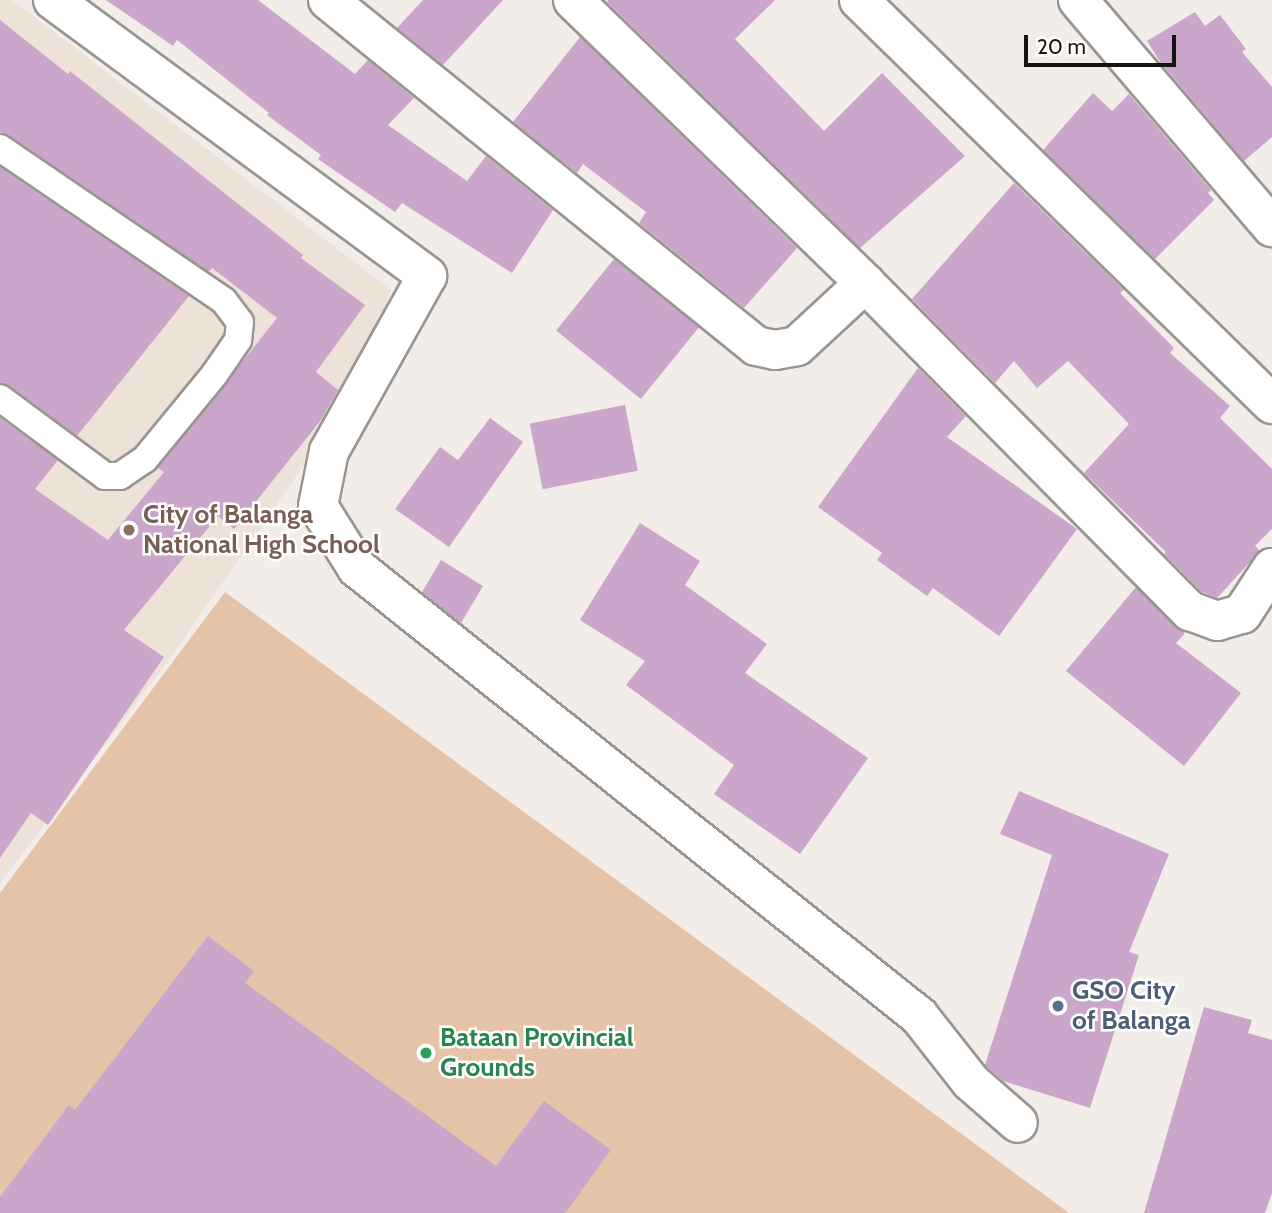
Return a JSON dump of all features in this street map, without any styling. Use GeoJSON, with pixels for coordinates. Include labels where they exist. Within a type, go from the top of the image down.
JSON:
{"type":"FeatureCollection","features":[{"type":"Feature","properties":{"kind":"street"},"geometry":{"type":"LineString","coordinates":[[53,0],[427,276],[329,451],[318,506],[357,568],[919,1016],[971,1082],[1018,1123]]}},
{"type":"Feature","properties":{"kind":"street"},"geometry":{"type":"LineString","coordinates":[[328,0],[756,346],[775,350],[797,346],[865,283]]}},
{"type":"Feature","properties":{"kind":"street"},"geometry":{"type":"LineString","coordinates":[[573,0],[865,283],[1190,611],[1217,621],[1242,614],[1272,568]]}},
{"type":"Feature","properties":{"kind":"street"},"geometry":{"type":"LineString","coordinates":[[859,0],[1272,404]]}},
{"type":"Feature","properties":{"kind":"street"},"geometry":{"type":"LineString","coordinates":[[1078,0],[1272,228]]}},
{"type":"Feature","properties":{"kind":"street"},"geometry":{"type":"LineString","coordinates":[[1233,365],[1272,365]]}},
{"type":"Feature","properties":{"kind":"lane"},"geometry":{"type":"LineString","coordinates":[[0,148],[224,301],[240,322],[238,340],[214,375],[145,459],[120,476],[105,477],[0,398]]}},
{"type":"Feature","properties":{"kind":"shaded area","name":"City of Balanga National High School"},"geometry":{"type":"Polygon","coordinates":[[[0,0],[12,0],[391,290],[352,396],[166,664],[0,883],[0,0]]]}},
{"type":"Feature","properties":{"kind":"shaded area","name":"Bataan Provincial Grounds"},"geometry":{"type":"Polygon","coordinates":[[[225,592],[1069,1213],[0,1213],[0,893],[225,592]]]}},
{"type":"Feature","properties":{"kind":"building"},"geometry":{"type":"Polygon","coordinates":[[[106,0],[258,0],[355,74],[368,60],[414,98],[388,125],[467,181],[486,156],[553,210],[512,273],[402,203],[395,212],[318,159],[321,155],[267,115],[269,113],[177,40],[173,46],[106,0]]]}},
{"type":"Feature","properties":{"kind":"building"},"geometry":{"type":"Polygon","coordinates":[[[423,0],[503,0],[443,65],[397,28],[423,0]]]}},
{"type":"Feature","properties":{"kind":"building"},"geometry":{"type":"Polygon","coordinates":[[[775,0],[735,39],[824,131],[882,73],[965,156],[860,248],[607,2],[775,0]]]}},
{"type":"Feature","properties":{"kind":"building"},"geometry":{"type":"Polygon","coordinates":[[[1195,12],[1205,26],[1220,15],[1246,49],[1242,52],[1272,87],[1272,137],[1244,161],[1161,63],[1147,41],[1195,12]]]}},
{"type":"Feature","properties":{"kind":"building"},"geometry":{"type":"Polygon","coordinates":[[[0,20],[68,74],[70,71],[303,255],[301,258],[365,305],[316,372],[338,390],[321,420],[234,529],[218,516],[124,630],[164,657],[48,825],[31,813],[0,858],[0,418],[58,460],[35,489],[108,540],[164,472],[158,468],[277,318],[212,268],[209,272],[9,135],[0,132],[0,20]]]}},
{"type":"Feature","properties":{"kind":"building"},"geometry":{"type":"Polygon","coordinates":[[[580,37],[797,248],[744,308],[639,223],[646,212],[583,164],[577,173],[513,122],[580,37]]]}},
{"type":"Feature","properties":{"kind":"building"},"geometry":{"type":"Polygon","coordinates":[[[1093,93],[1112,111],[1129,94],[1211,190],[1208,193],[1214,200],[1155,259],[1043,150],[1093,93]]]}},
{"type":"Feature","properties":{"kind":"building"},"geometry":{"type":"Polygon","coordinates":[[[0,167],[189,296],[77,436],[9,385],[0,383],[0,167]]]}},
{"type":"Feature","properties":{"kind":"building"},"geometry":{"type":"Polygon","coordinates":[[[1014,183],[1124,290],[1120,293],[1174,348],[1170,353],[1230,406],[1220,418],[1272,469],[1272,529],[1255,546],[1260,551],[1217,598],[1202,592],[1164,554],[1166,552],[1084,473],[1129,424],[1068,361],[1037,388],[1014,361],[995,383],[912,299],[1014,183]]]}},
{"type":"Feature","properties":{"kind":"building"},"geometry":{"type":"Polygon","coordinates":[[[614,259],[699,328],[641,399],[556,330],[614,259]]]}},
{"type":"Feature","properties":{"kind":"building"},"geometry":{"type":"Polygon","coordinates":[[[918,368],[966,416],[947,437],[1077,529],[999,636],[933,588],[927,596],[877,560],[882,553],[818,507],[918,368]]]}},
{"type":"Feature","properties":{"kind":"building"},"geometry":{"type":"Polygon","coordinates":[[[625,405],[638,471],[543,489],[530,424],[625,405]]]}},
{"type":"Feature","properties":{"kind":"building"},"geometry":{"type":"Polygon","coordinates":[[[490,418],[523,442],[449,547],[395,509],[440,447],[458,460],[490,418]]]}},
{"type":"Feature","properties":{"kind":"building"},"geometry":{"type":"Polygon","coordinates":[[[640,523],[700,561],[685,585],[767,644],[745,673],[868,758],[800,854],[714,794],[734,765],[626,685],[645,661],[580,620],[640,523]]]}},
{"type":"Feature","properties":{"kind":"building"},"geometry":{"type":"Polygon","coordinates":[[[441,560],[483,586],[461,623],[422,592],[441,560]]]}},
{"type":"Feature","properties":{"kind":"building"},"geometry":{"type":"Polygon","coordinates":[[[1136,587],[1174,626],[1185,633],[1176,643],[1241,693],[1184,766],[1066,671],[1136,587]]]}},
{"type":"Feature","properties":{"kind":"building"},"geometry":{"type":"Polygon","coordinates":[[[1019,791],[1169,854],[1129,952],[1139,955],[1090,1108],[1003,1081],[985,1065],[1052,855],[1000,834],[1019,791]]]}},
{"type":"Feature","properties":{"kind":"building"},"geometry":{"type":"Polygon","coordinates":[[[208,936],[254,971],[245,983],[496,1166],[544,1101],[611,1150],[565,1213],[0,1213],[0,1197],[69,1105],[75,1110],[208,936]]]}},
{"type":"Feature","properties":{"kind":"building"},"geometry":{"type":"Polygon","coordinates":[[[1204,1007],[1252,1020],[1248,1033],[1272,1040],[1272,1193],[1265,1213],[1144,1213],[1204,1007]]]}},
{"type":"Feature","properties":{"kind":"place","name":"City of Balanga National High School"},"geometry":{"type":"Point","coordinates":[129,530]}},
{"type":"Feature","properties":{"kind":"place","name":"GSO City of Balanga"},"geometry":{"type":"Point","coordinates":[1058,1006]}},
{"type":"Feature","properties":{"kind":"place","name":"Bataan Provincial Grounds"},"geometry":{"type":"Point","coordinates":[426,1053]}}]}
